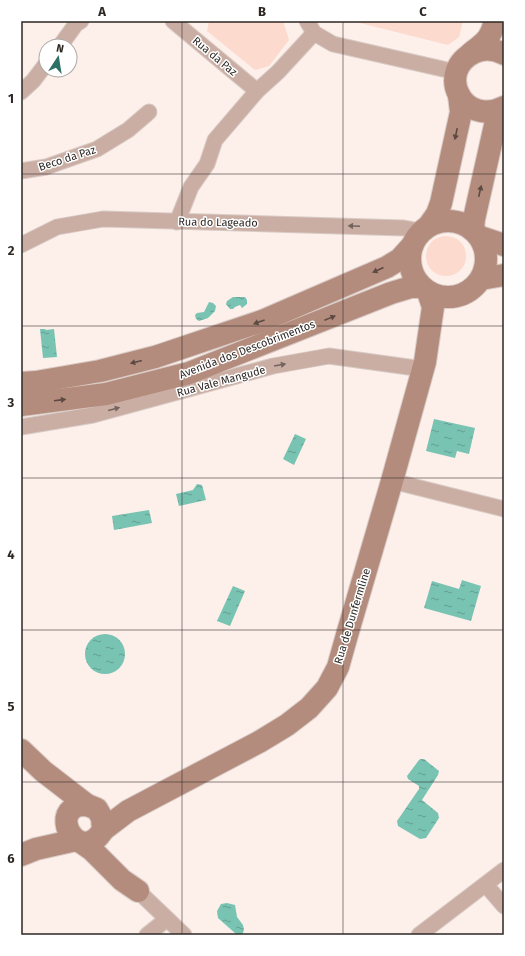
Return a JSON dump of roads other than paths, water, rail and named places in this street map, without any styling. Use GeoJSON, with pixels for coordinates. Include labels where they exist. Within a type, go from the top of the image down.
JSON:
{"type":"FeatureCollection","features":[{"type":"Feature","properties":{"kind":"main road"},"geometry":{"type":"LineString","coordinates":[[495,21],[488,40],[462,64],[456,86],[460,112],[441,203],[437,214],[420,235],[409,259],[410,269],[415,279],[425,289],[438,296],[449,297],[460,295],[475,286],[481,279],[485,269],[485,247],[476,233],[474,219],[496,121],[504,108]]}},
{"type":"Feature","properties":{"kind":"main road"},"geometry":{"type":"LineString","coordinates":[[504,29],[504,41]]}},
{"type":"Feature","properties":{"kind":"main road"},"geometry":{"type":"LineString","coordinates":[[462,64],[480,50],[491,49],[504,54]]}},
{"type":"Feature","properties":{"kind":"main road"},"geometry":{"type":"LineString","coordinates":[[458,95],[463,102],[472,109],[482,112],[491,112],[504,108]]}},
{"type":"Feature","properties":{"kind":"main road"},"geometry":{"type":"LineString","coordinates":[[420,235],[441,221],[452,220],[463,223],[476,233],[504,245]]}},
{"type":"Feature","properties":{"kind":"main road","name":"Avenida dos Descobrimentos"},"geometry":{"type":"LineString","coordinates":[[21,383],[36,382],[100,371],[154,357],[262,321],[400,259],[420,235]]}},
{"type":"Feature","properties":{"kind":"main road"},"geometry":{"type":"LineString","coordinates":[[481,279],[504,274]]}},
{"type":"Feature","properties":{"kind":"main road","name":"Avenida dos Descobrimentos"},"geometry":{"type":"LineString","coordinates":[[21,405],[106,394],[189,373],[391,293],[411,287],[425,289]]}},
{"type":"Feature","properties":{"kind":"main road","name":"Rua de Dunfermline"},"geometry":{"type":"LineString","coordinates":[[424,366],[433,306],[425,289]]}},
{"type":"Feature","properties":{"kind":"main road","name":"Rua de Dunfermline"},"geometry":{"type":"LineString","coordinates":[[29,852],[83,831],[128,811],[259,742],[287,725],[309,708],[326,688],[338,667],[424,366],[447,310],[460,295]]}},
{"type":"Feature","properties":{"kind":"main road"},"geometry":{"type":"LineString","coordinates":[[21,750],[43,772],[92,807],[102,818],[83,831]]}},
{"type":"Feature","properties":{"kind":"main road"},"geometry":{"type":"LineString","coordinates":[[43,772],[61,802],[83,831]]}},
{"type":"Feature","properties":{"kind":"main road"},"geometry":{"type":"LineString","coordinates":[[128,811],[92,807],[73,808],[70,810],[83,831],[92,850],[122,880],[138,891]]}},
{"type":"Feature","properties":{"kind":"street","name":"Rua da Paz"},"geometry":{"type":"LineString","coordinates":[[173,21],[257,91]]}},
{"type":"Feature","properties":{"kind":"street"},"geometry":{"type":"LineString","coordinates":[[66,38],[77,22]]}},
{"type":"Feature","properties":{"kind":"street"},"geometry":{"type":"LineString","coordinates":[[177,222],[191,187],[207,164],[215,140],[257,91],[278,72],[310,27],[333,44],[462,64]]}},
{"type":"Feature","properties":{"kind":"street"},"geometry":{"type":"LineString","coordinates":[[21,92],[38,74]]}},
{"type":"Feature","properties":{"kind":"street","name":"Beco da Paz"},"geometry":{"type":"LineString","coordinates":[[21,171],[46,167],[97,149],[128,130],[149,112]]}},
{"type":"Feature","properties":{"kind":"street","name":"Rua do Lageado"},"geometry":{"type":"LineString","coordinates":[[21,245],[57,226],[103,219],[404,228],[420,235]]}},
{"type":"Feature","properties":{"kind":"street","name":"Rua Vale Mangude"},"geometry":{"type":"LineString","coordinates":[[21,427],[94,415],[273,366],[329,356],[424,366]]}},
{"type":"Feature","properties":{"kind":"street"},"geometry":{"type":"LineString","coordinates":[[392,481],[504,509]]}},
{"type":"Feature","properties":{"kind":"street"},"geometry":{"type":"LineString","coordinates":[[419,935],[504,870]]}},
{"type":"Feature","properties":{"kind":"street"},"geometry":{"type":"LineString","coordinates":[[486,885],[504,906]]}},
{"type":"Feature","properties":{"kind":"street"},"geometry":{"type":"LineString","coordinates":[[138,891],[184,935]]}},
{"type":"Feature","properties":{"kind":"street"},"geometry":{"type":"LineString","coordinates":[[147,935],[167,919]]}},
{"type":"Feature","properties":{"kind":"water"},"geometry":{"type":"Polygon","coordinates":[[[233,297],[245,297],[247,304],[242,308],[240,305],[230,309],[226,304],[227,301],[233,297]]]}},
{"type":"Feature","properties":{"kind":"water"},"geometry":{"type":"Polygon","coordinates":[[[209,302],[216,306],[215,311],[208,318],[199,321],[196,319],[195,315],[197,313],[204,312],[209,302]]]}},
{"type":"Feature","properties":{"kind":"water"},"geometry":{"type":"Polygon","coordinates":[[[40,329],[54,329],[57,357],[43,358],[40,329]]]}},
{"type":"Feature","properties":{"kind":"water"},"geometry":{"type":"Polygon","coordinates":[[[434,419],[475,428],[469,454],[457,451],[455,458],[426,451],[434,419]]]}},
{"type":"Feature","properties":{"kind":"water"},"geometry":{"type":"Polygon","coordinates":[[[295,434],[306,439],[294,465],[283,459],[295,434]]]}},
{"type":"Feature","properties":{"kind":"water"},"geometry":{"type":"Polygon","coordinates":[[[197,484],[202,485],[206,500],[179,506],[176,494],[193,490],[197,484]]]}},
{"type":"Feature","properties":{"kind":"water"},"geometry":{"type":"Polygon","coordinates":[[[149,510],[152,523],[114,530],[112,516],[149,510]]]}},
{"type":"Feature","properties":{"kind":"water"},"geometry":{"type":"Polygon","coordinates":[[[462,580],[481,586],[471,621],[424,608],[432,581],[459,589],[462,580]]]}},
{"type":"Feature","properties":{"kind":"water"},"geometry":{"type":"Polygon","coordinates":[[[233,586],[245,591],[230,626],[217,621],[233,586]]]}},
{"type":"Feature","properties":{"kind":"water"},"geometry":{"type":"Polygon","coordinates":[[[105,634],[113,636],[119,640],[123,646],[125,654],[123,662],[119,668],[113,672],[105,674],[97,672],[91,668],[87,662],[85,654],[87,646],[91,640],[97,636],[105,634]]]}},
{"type":"Feature","properties":{"kind":"water"},"geometry":{"type":"Polygon","coordinates":[[[421,759],[424,759],[439,771],[422,800],[438,813],[439,818],[426,838],[420,839],[398,826],[397,821],[419,789],[419,786],[408,779],[407,776],[421,759]]]}},
{"type":"Feature","properties":{"kind":"water"},"geometry":{"type":"Polygon","coordinates":[[[227,903],[235,905],[237,917],[243,925],[244,930],[242,935],[236,934],[218,918],[217,911],[221,904],[227,903]]]}}]}
